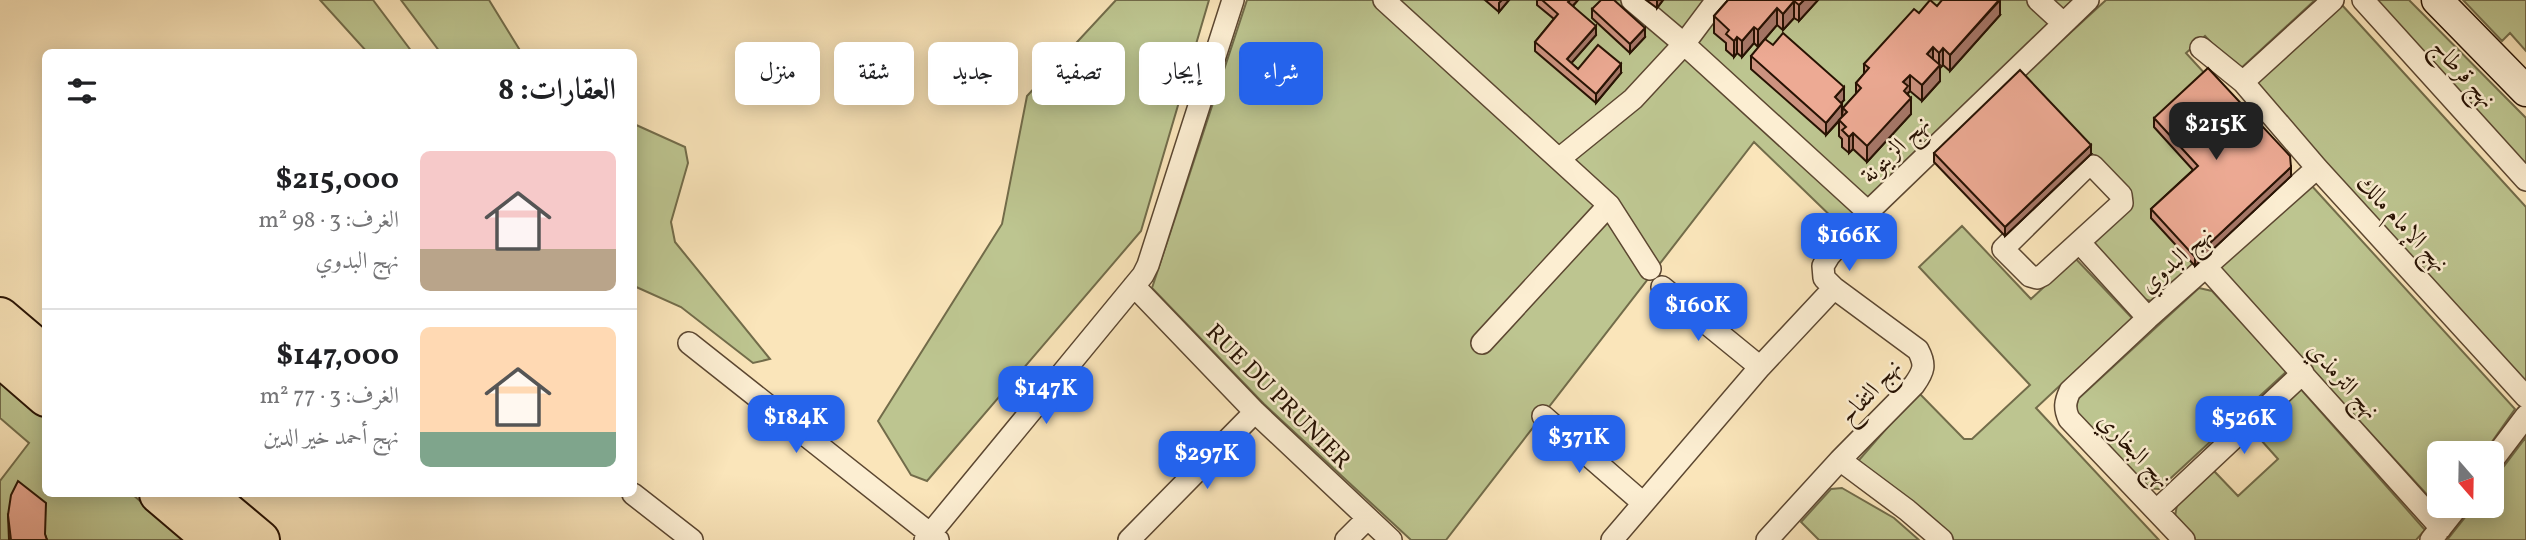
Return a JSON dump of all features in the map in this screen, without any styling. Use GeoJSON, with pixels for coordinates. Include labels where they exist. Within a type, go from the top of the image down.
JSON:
{"type":"FeatureCollection","features":[{"type":"Feature","properties":{"kind":"highway"},"geometry":{"type":"LineString","coordinates":[[0,317],[42,353]]}},
{"type":"Feature","properties":{"kind":"highway"},"geometry":{"type":"LineString","coordinates":[[0,357],[42,394]]}},
{"type":"Feature","properties":{"kind":"highway"},"geometry":{"type":"LineString","coordinates":[[163,497],[213,540]]}},
{"type":"Feature","properties":{"kind":"highway"},"geometry":{"type":"LineString","coordinates":[[209,497],[260,540]]}},
{"type":"Feature","properties":{"kind":"street"},"geometry":{"type":"LineString","coordinates":[[689,343],[931,538],[1134,286],[1148,265],[1233,0]]}},
{"type":"Feature","properties":{"kind":"street"},"geometry":{"type":"LineString","coordinates":[[1384,0],[1609,205],[1650,269]]}},
{"type":"Feature","properties":{"kind":"street"},"geometry":{"type":"LineString","coordinates":[[1632,0],[1868,212]]}},
{"type":"Feature","properties":{"kind":"street"},"geometry":{"type":"LineString","coordinates":[[1559,159],[1633,99],[1684,44],[1717,0]]}},
{"type":"Feature","properties":{"kind":"street"},"geometry":{"type":"LineString","coordinates":[[2038,0],[2063,23]]}},
{"type":"Feature","properties":{"kind":"street","name":"نهج الزيتونة"},"geometry":{"type":"LineString","coordinates":[[1834,288],[1824,278],[1823,266],[1829,256],[1868,212],[2088,0]]}},
{"type":"Feature","properties":{"kind":"street"},"geometry":{"type":"LineString","coordinates":[[2243,82],[2333,0]]}},
{"type":"Feature","properties":{"kind":"street","name":"نهج قرطاج"},"geometry":{"type":"LineString","coordinates":[[2363,0],[2526,180]]}},
{"type":"Feature","properties":{"kind":"street"},"geometry":{"type":"LineString","coordinates":[[2437,0],[2526,91]]}},
{"type":"Feature","properties":{"kind":"street","name":"نهج الإمام مالك"},"geometry":{"type":"LineString","coordinates":[[2201,48],[2243,82],[2317,168],[2526,397]]}},
{"type":"Feature","properties":{"kind":"street"},"geometry":{"type":"LineString","coordinates":[[2092,166],[2122,195],[2123,200],[2080,243],[2037,278],[2030,276],[2003,248],[2084,169],[2092,166]]}},
{"type":"Feature","properties":{"kind":"street","name":"نهج البدوي"},"geometry":{"type":"LineString","coordinates":[[2070,391],[2317,168]]}},
{"type":"Feature","properties":{"kind":"street"},"geometry":{"type":"LineString","coordinates":[[1482,343],[1609,205]]}},
{"type":"Feature","properties":{"kind":"street"},"geometry":{"type":"LineString","coordinates":[[2080,243],[2148,318]]}},
{"type":"Feature","properties":{"kind":"street","name":"نهج الترمذي"},"geometry":{"type":"LineString","coordinates":[[2207,268],[2303,373],[2436,534]]}},
{"type":"Feature","properties":{"kind":"street","name":"RUE DU PRUNIER"},"geometry":{"type":"LineString","coordinates":[[1134,286],[1255,412],[1391,540]]}},
{"type":"Feature","properties":{"kind":"street"},"geometry":{"type":"LineString","coordinates":[[1662,287],[1760,367]]}},
{"type":"Feature","properties":{"kind":"street"},"geometry":{"type":"LineString","coordinates":[[1612,540],[1760,367],[1834,288]]}},
{"type":"Feature","properties":{"kind":"street","name":"نهج التفاح"},"geometry":{"type":"LineString","coordinates":[[1767,540],[1924,372],[1924,361],[1918,350],[1834,288]]}},
{"type":"Feature","properties":{"kind":"street"},"geometry":{"type":"LineString","coordinates":[[2157,510],[2303,373]]}},
{"type":"Feature","properties":{"kind":"street","name":"نهج البخاري"},"geometry":{"type":"LineString","coordinates":[[2070,391],[2065,406],[2068,419],[2184,540]]}},
{"type":"Feature","properties":{"kind":"street"},"geometry":{"type":"LineString","coordinates":[[1129,540],[1255,412]]}},
{"type":"Feature","properties":{"kind":"street"},"geometry":{"type":"LineString","coordinates":[[1543,416],[1643,503]]}},
{"type":"Feature","properties":{"kind":"street"},"geometry":{"type":"LineString","coordinates":[[2504,445],[2526,416]]}},
{"type":"Feature","properties":{"kind":"street"},"geometry":{"type":"LineString","coordinates":[[1840,460],[1908,510],[1942,540]]}},
{"type":"Feature","properties":{"kind":"street"},"geometry":{"type":"LineString","coordinates":[[637,497],[692,540]]}},
{"type":"Feature","properties":{"kind":"street"},"geometry":{"type":"LineString","coordinates":[[2436,534],[2449,518]]}},
{"type":"Feature","properties":{"kind":"street"},"geometry":{"type":"LineString","coordinates":[[1346,540],[1367,519]]}},
{"type":"Feature","properties":{"kind":"green space"},"geometry":{"type":"Polygon","coordinates":[[[320,0],[373,0],[410,49],[364,49],[320,0]]]}},
{"type":"Feature","properties":{"kind":"green space"},"geometry":{"type":"Polygon","coordinates":[[[401,0],[489,0],[519,49],[438,49],[401,0]]]}},
{"type":"Feature","properties":{"kind":"green space"},"geometry":{"type":"Polygon","coordinates":[[[1116,0],[1209,0],[1197,42],[1139,42],[1139,105],[1178,105],[1141,231],[927,481],[911,475],[878,421],[1002,224],[1027,96],[1032,91],[1032,105],[1125,105],[1125,42],[1077,42],[1116,0]]]}},
{"type":"Feature","properties":{"kind":"green space"},"geometry":{"type":"Polygon","coordinates":[[[1247,0],[2073,0],[1840,225],[1754,142],[1446,540],[1411,540],[1264,404],[1152,288],[1212,105],[1225,105],[1225,67],[1247,0]]]}},
{"type":"Feature","properties":{"kind":"green space"},"geometry":{"type":"Polygon","coordinates":[[[2106,0],[2315,0],[2238,71],[2205,36],[2186,53],[2208,77],[2198,175],[2195,266],[2155,302],[2140,298],[2092,247],[2092,235],[2132,198],[2020,79],[2106,0]]]}},
{"type":"Feature","properties":{"kind":"green space"},"geometry":{"type":"Polygon","coordinates":[[[2368,0],[2409,0],[2526,118],[2526,174],[2368,0]]]}},
{"type":"Feature","properties":{"kind":"green space"},"geometry":{"type":"Polygon","coordinates":[[[2463,0],[2526,0],[2526,51],[2510,33],[2502,41],[2463,0]]]}},
{"type":"Feature","properties":{"kind":"green space"},"geometry":{"type":"Polygon","coordinates":[[[2342,5],[2526,207],[2526,387],[2258,95],[2258,81],[2342,5]]]}},
{"type":"Feature","properties":{"kind":"green space"},"geometry":{"type":"Polygon","coordinates":[[[637,125],[685,147],[688,163],[671,222],[675,242],[770,359],[753,363],[681,307],[637,287],[637,125]]]}},
{"type":"Feature","properties":{"kind":"green space"},"geometry":{"type":"Polygon","coordinates":[[[2311,185],[2515,409],[2492,441],[2427,441],[2427,495],[2219,268],[2311,185]]]}},
{"type":"Feature","properties":{"kind":"green space"},"geometry":{"type":"Polygon","coordinates":[[[1962,226],[2031,299],[2075,258],[2132,318],[2036,408],[2159,540],[1954,540],[1905,497],[1853,467],[1918,392],[1964,439],[1972,439],[2030,385],[1919,267],[1962,226]]]}},
{"type":"Feature","properties":{"kind":"green space"},"geometry":{"type":"Polygon","coordinates":[[[2199,288],[2212,291],[2287,371],[2159,489],[2144,488],[2075,414],[2078,399],[2199,288]]]}},
{"type":"Feature","properties":{"kind":"green space"},"geometry":{"type":"Polygon","coordinates":[[[0,378],[42,415],[42,497],[135,497],[185,540],[0,540],[0,481],[29,443],[0,418],[0,378]]]}},
{"type":"Feature","properties":{"kind":"green space"},"geometry":{"type":"Polygon","coordinates":[[[2299,387],[2425,530],[2416,540],[2191,540],[2174,522],[2177,505],[2214,471],[2238,496],[2278,459],[2252,430],[2299,387]]]}},
{"type":"Feature","properties":{"kind":"green space"},"geometry":{"type":"Polygon","coordinates":[[[2526,437],[2526,540],[2447,540],[2464,518],[2504,518],[2504,466],[2526,437]]]}},
{"type":"Feature","properties":{"kind":"green space"},"geometry":{"type":"Polygon","coordinates":[[[1842,488],[1894,518],[1919,540],[1819,540],[1801,522],[1831,489],[1842,488]]]}},
{"type":"Feature","properties":{"kind":"building"},"geometry":{"type":"Polygon","coordinates":[[[1542,0],[1570,0],[1568,2],[1596,26],[1567,59],[1578,69],[1598,45],[1621,64],[1596,94],[1535,42],[1558,14],[1542,0]]]}},
{"type":"Feature","properties":{"kind":"building"},"geometry":{"type":"Polygon","coordinates":[[[1601,0],[1614,0],[1645,28],[1630,44],[1592,9],[1601,0]]]}},
{"type":"Feature","properties":{"kind":"building"},"geometry":{"type":"Polygon","coordinates":[[[1728,0],[1804,0],[1799,5],[1794,1],[1783,14],[1777,8],[1758,30],[1754,27],[1742,41],[1737,37],[1734,41],[1726,34],[1729,30],[1714,16],[1728,0]]]}},
{"type":"Feature","properties":{"kind":"building"},"geometry":{"type":"Polygon","coordinates":[[[1930,0],[1937,6],[1942,0],[1999,0],[1950,55],[1943,48],[1939,53],[1933,47],[1927,54],[1940,65],[1922,85],[1910,75],[1903,82],[1908,86],[1904,91],[1911,98],[1867,146],[1853,133],[1849,137],[1842,130],[1846,127],[1839,120],[1847,112],[1843,108],[1861,88],[1856,83],[1869,68],[1864,64],[1914,9],[1919,13],[1930,0]]]}},
{"type":"Feature","properties":{"kind":"building"},"geometry":{"type":"Polygon","coordinates":[[[1783,33],[1844,87],[1835,97],[1842,104],[1826,123],[1751,56],[1765,39],[1773,45],[1783,33]]]}},
{"type":"Feature","properties":{"kind":"building"},"geometry":{"type":"Polygon","coordinates":[[[2208,68],[2290,156],[2291,167],[2195,257],[2151,209],[2198,166],[2154,118],[2208,68]]]}},
{"type":"Feature","properties":{"kind":"building"},"geometry":{"type":"Polygon","coordinates":[[[2020,70],[2091,145],[2005,227],[1934,153],[2020,70]]]}},
{"type":"Feature","properties":{"kind":"building"},"geometry":{"type":"Polygon","coordinates":[[[18,481],[46,503],[47,540],[11,540],[8,515],[11,495],[18,481]]]}}]}
